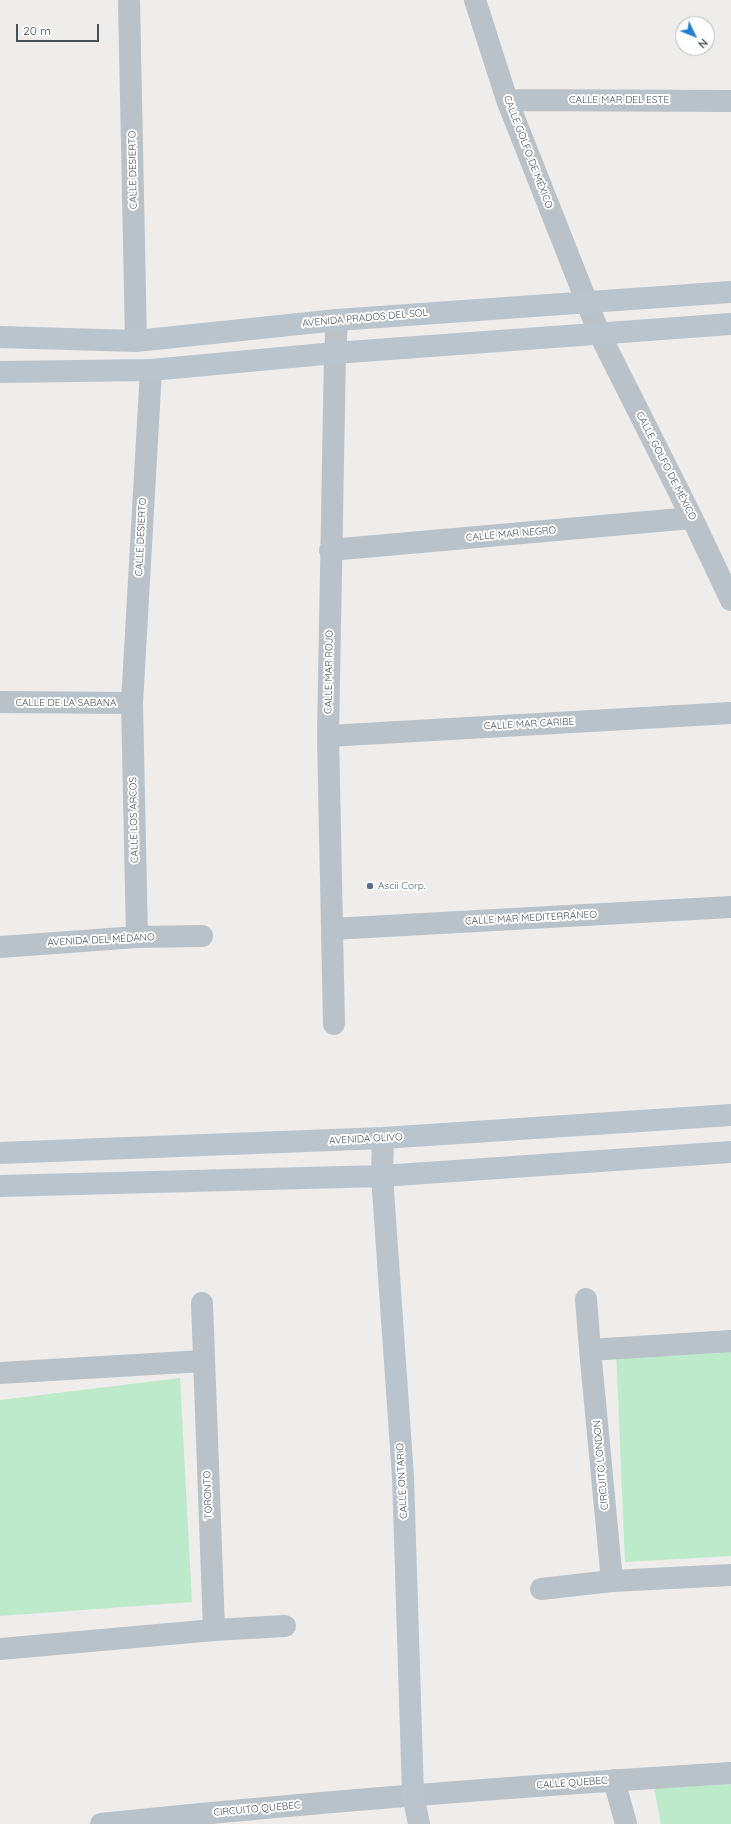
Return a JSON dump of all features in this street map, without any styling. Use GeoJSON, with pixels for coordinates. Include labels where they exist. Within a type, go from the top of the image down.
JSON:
{"type":"FeatureCollection","features":[{"type":"Feature","properties":{"kind":"street","name":"CALLE DESIERTO"},"geometry":{"type":"LineString","coordinates":[[129,0],[136,341]]}},
{"type":"Feature","properties":{"kind":"street","name":"CALLE GOLFO DE MÉXICO"},"geometry":{"type":"LineString","coordinates":[[475,0],[507,100],[599,333],[692,518],[731,600]]}},
{"type":"Feature","properties":{"kind":"street","name":"CALLE MAR DEL ESTE"},"geometry":{"type":"LineString","coordinates":[[507,100],[731,101]]}},
{"type":"Feature","properties":{"kind":"street","name":"AVENIDA PRADOS DEL SOL"},"geometry":{"type":"LineString","coordinates":[[0,337],[136,341],[338,320],[731,292]]}},
{"type":"Feature","properties":{"kind":"street","name":"CALLE MAR ROJO"},"geometry":{"type":"LineString","coordinates":[[334,1024],[328,736],[330,550],[335,353],[338,320]]}},
{"type":"Feature","properties":{"kind":"street"},"geometry":{"type":"LineString","coordinates":[[0,372],[151,370],[335,353],[731,324]]}},
{"type":"Feature","properties":{"kind":"street","name":"CALLE DESIERTO"},"geometry":{"type":"LineString","coordinates":[[132,704],[151,370]]}},
{"type":"Feature","properties":{"kind":"street","name":"CALLE MAR NEGRO"},"geometry":{"type":"LineString","coordinates":[[330,550],[692,518]]}},
{"type":"Feature","properties":{"kind":"street","name":"CALLE DE LA SABANA"},"geometry":{"type":"LineString","coordinates":[[0,702],[132,704]]}},
{"type":"Feature","properties":{"kind":"street","name":"CALLE LOS ARCOS"},"geometry":{"type":"LineString","coordinates":[[132,704],[137,937]]}},
{"type":"Feature","properties":{"kind":"street","name":"CALLE MAR CARIBE"},"geometry":{"type":"LineString","coordinates":[[328,736],[731,713]]}},
{"type":"Feature","properties":{"kind":"street","name":"CALLE MAR MEDITERRÁNEO"},"geometry":{"type":"LineString","coordinates":[[332,929],[731,906]]}},
{"type":"Feature","properties":{"kind":"street","name":"AVENIDA DEL MÉDANO"},"geometry":{"type":"LineString","coordinates":[[0,947],[137,937],[202,936]]}},
{"type":"Feature","properties":{"kind":"street","name":"AVENIDA OLIVO"},"geometry":{"type":"LineString","coordinates":[[0,1153],[383,1138],[731,1115]]}},
{"type":"Feature","properties":{"kind":"street","name":"CALLE ONTARIO"},"geometry":{"type":"LineString","coordinates":[[383,1138],[382,1176],[403,1477],[413,1795],[419,1824]]}},
{"type":"Feature","properties":{"kind":"street"},"geometry":{"type":"LineString","coordinates":[[0,1186],[382,1176],[731,1152]]}},
{"type":"Feature","properties":{"kind":"street","name":"CIRCUITO LONDON"},"geometry":{"type":"LineString","coordinates":[[586,1299],[612,1581]]}},
{"type":"Feature","properties":{"kind":"street","name":"TORONTO"},"geometry":{"type":"LineString","coordinates":[[202,1303],[214,1630]]}},
{"type":"Feature","properties":{"kind":"street"},"geometry":{"type":"LineString","coordinates":[[590,1350],[731,1341]]}},
{"type":"Feature","properties":{"kind":"street"},"geometry":{"type":"LineString","coordinates":[[0,1373],[203,1361]]}},
{"type":"Feature","properties":{"kind":"street"},"geometry":{"type":"LineString","coordinates":[[541,1589],[612,1581],[731,1575]]}},
{"type":"Feature","properties":{"kind":"street"},"geometry":{"type":"LineString","coordinates":[[0,1649],[214,1630],[285,1626]]}},
{"type":"Feature","properties":{"kind":"street","name":"CALLE QUEBEC"},"geometry":{"type":"LineString","coordinates":[[413,1795],[731,1773]]}},
{"type":"Feature","properties":{"kind":"street"},"geometry":{"type":"LineString","coordinates":[[614,1780],[626,1824]]}},
{"type":"Feature","properties":{"kind":"street","name":"CIRCUITO QUEBEC"},"geometry":{"type":"LineString","coordinates":[[101,1824],[231,1817],[413,1795]]}},
{"type":"Feature","properties":{"kind":"green space"},"geometry":{"type":"Polygon","coordinates":[[[731,1342],[731,1556],[625,1562],[616,1349],[731,1342]]]}},
{"type":"Feature","properties":{"kind":"green space"},"geometry":{"type":"Polygon","coordinates":[[[180,1378],[192,1602],[0,1616],[0,1400],[180,1378]]]}},
{"type":"Feature","properties":{"kind":"green space"},"geometry":{"type":"Polygon","coordinates":[[[731,1784],[731,1824],[661,1824],[654,1788],[731,1784]]]}},
{"type":"Feature","properties":{"kind":"place","name":"Ascii Corp."},"geometry":{"type":"Point","coordinates":[370,886]}}]}
